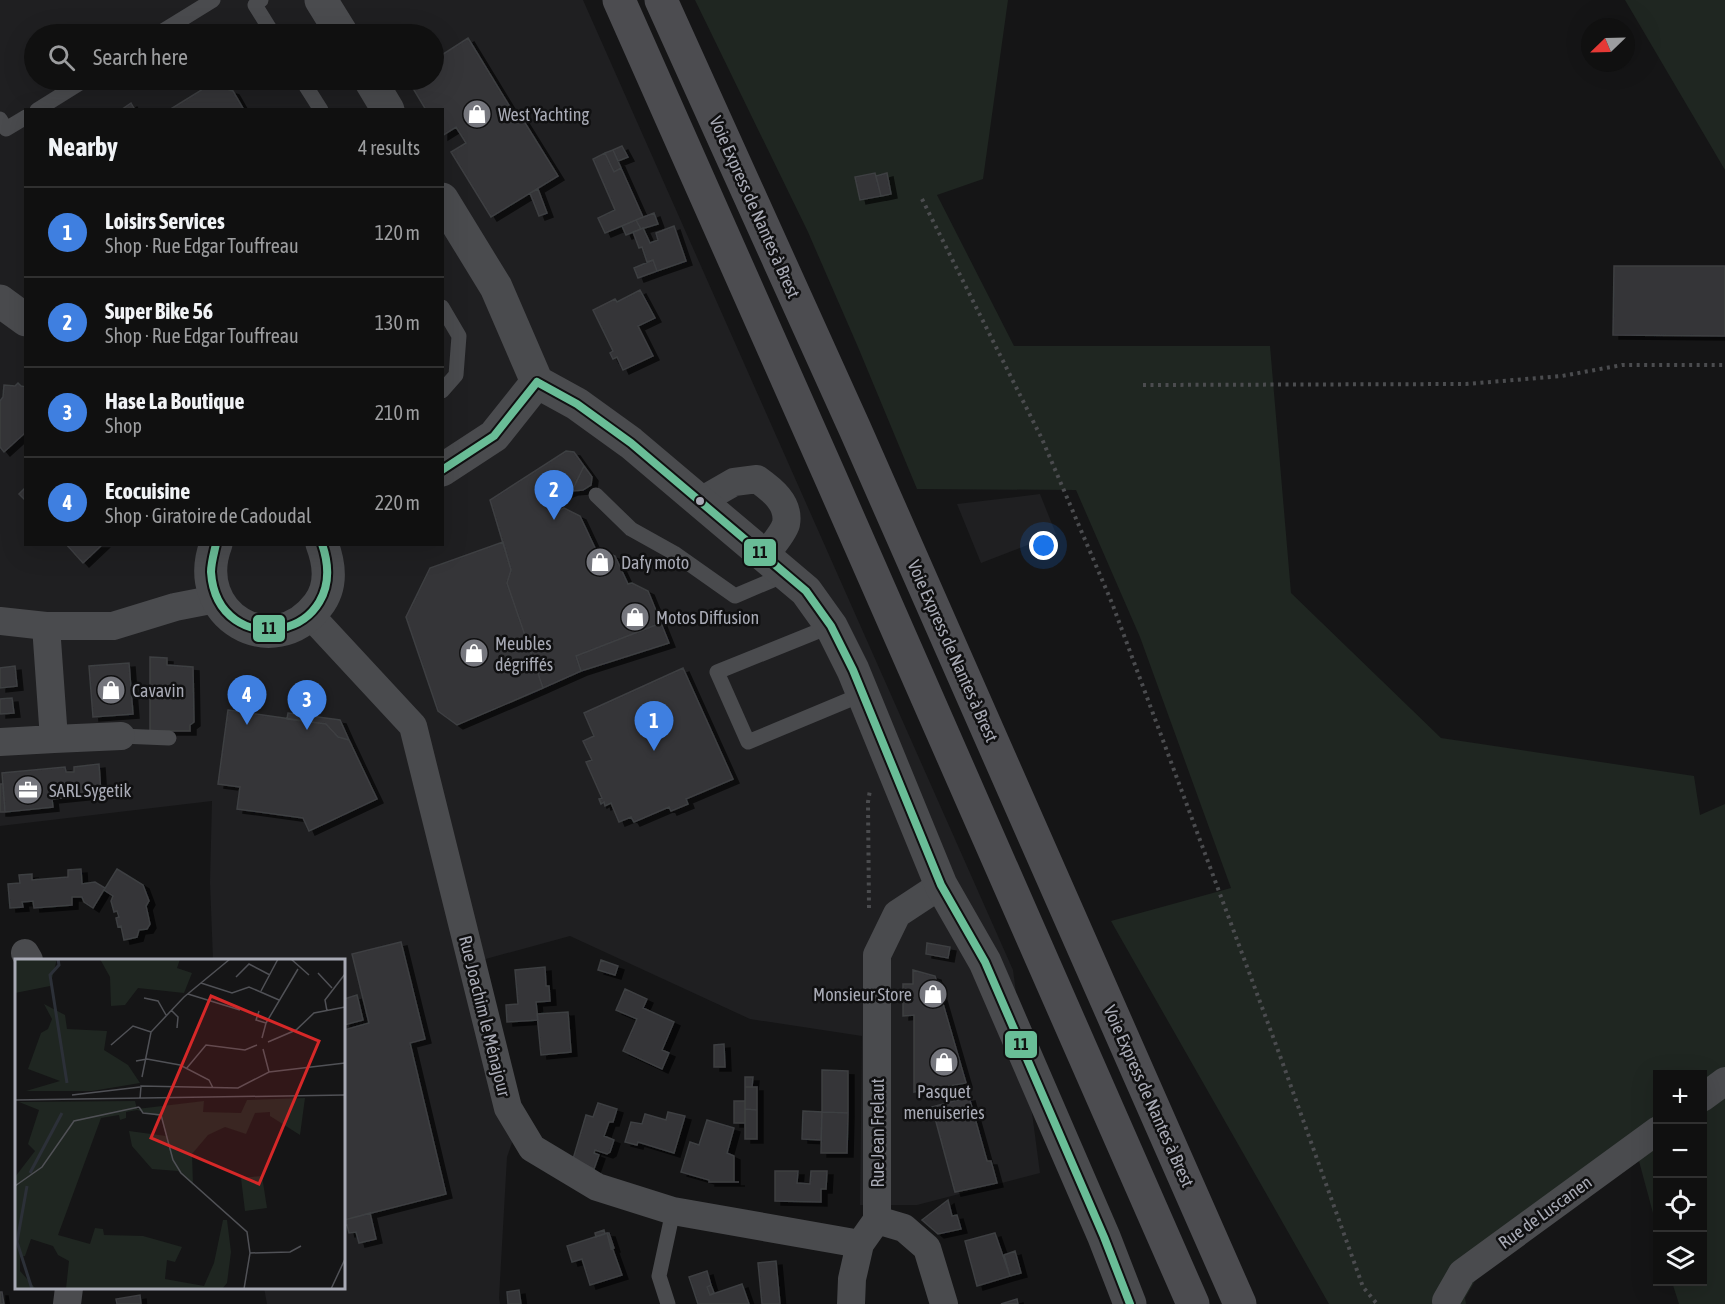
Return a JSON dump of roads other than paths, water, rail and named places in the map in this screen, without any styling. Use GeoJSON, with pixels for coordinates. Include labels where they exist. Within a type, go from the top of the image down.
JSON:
{"type":"FeatureCollection","features":[{"type":"Feature","properties":{"kind":"highway"},"geometry":{"type":"LineString","coordinates":[[619,0],[830,474],[1193,1304]]}},
{"type":"Feature","properties":{"kind":"highway","name":"Voie Express de Nantes à Brest"},"geometry":{"type":"LineString","coordinates":[[661,0],[855,429],[1240,1304]]}},
{"type":"Feature","properties":{"kind":"street"},"geometry":{"type":"LineString","coordinates":[[321,0],[336,24]]}},
{"type":"Feature","properties":{"kind":"street"},"geometry":{"type":"LineString","coordinates":[[376,90],[387,108]]}},
{"type":"Feature","properties":{"kind":"street"},"geometry":{"type":"LineString","coordinates":[[444,202],[496,287],[537,382],[577,404],[631,443],[701,501],[806,591],[831,626],[853,669],[941,885],[985,962],[1100,1226],[1130,1304]]}},
{"type":"Feature","properties":{"kind":"street"},"geometry":{"type":"LineString","coordinates":[[0,301],[24,319]]}},
{"type":"Feature","properties":{"kind":"street"},"geometry":{"type":"LineString","coordinates":[[444,469],[494,436],[537,382]]}},
{"type":"Feature","properties":{"kind":"street"},"geometry":{"type":"LineString","coordinates":[[701,501],[734,482],[757,479],[769,487],[785,508],[786,525],[776,565]]}},
{"type":"Feature","properties":{"kind":"street"},"geometry":{"type":"LineString","coordinates":[[215,546],[210,559],[210,580],[216,599],[227,614],[242,625],[260,630],[278,631],[295,626],[310,615],[323,599],[329,579],[328,559],[323,546]]}},
{"type":"Feature","properties":{"kind":"street"},"geometry":{"type":"LineString","coordinates":[[0,621],[46,626],[113,626],[175,607],[216,599]]}},
{"type":"Feature","properties":{"kind":"street","name":"Rue Joachim le Ménajour"},"geometry":{"type":"LineString","coordinates":[[310,615],[413,726],[508,1108],[532,1148],[597,1187],[673,1211],[860,1244]]}},
{"type":"Feature","properties":{"kind":"street"},"geometry":{"type":"LineString","coordinates":[[46,626],[54,739]]}},
{"type":"Feature","properties":{"kind":"street"},"geometry":{"type":"LineString","coordinates":[[0,742],[121,736]]}},
{"type":"Feature","properties":{"kind":"street","name":"Rue Jean Frelaut"},"geometry":{"type":"LineString","coordinates":[[877,1220],[877,955],[897,914],[941,885]]}},
{"type":"Feature","properties":{"kind":"street"},"geometry":{"type":"LineString","coordinates":[[1707,1094],[1725,1081]]}},
{"type":"Feature","properties":{"kind":"street","name":"Rue de Luscanen"},"geometry":{"type":"LineString","coordinates":[[1447,1304],[1446,1301],[1462,1273],[1653,1134]]}},
{"type":"Feature","properties":{"kind":"street"},"geometry":{"type":"LineString","coordinates":[[851,1304],[852,1279],[860,1244],[877,1220],[904,1228],[927,1248],[944,1304]]}},
{"type":"Feature","properties":{"kind":"street"},"geometry":{"type":"LineString","coordinates":[[67,1304],[69,1289]]}},
{"type":"Feature","properties":{"kind":"lane"},"geometry":{"type":"LineString","coordinates":[[174,24],[213,0]]}},
{"type":"Feature","properties":{"kind":"lane"},"geometry":{"type":"LineString","coordinates":[[261,0],[255,4],[267,24]]}},
{"type":"Feature","properties":{"kind":"lane"},"geometry":{"type":"LineString","coordinates":[[40,108],[69,90]]}},
{"type":"Feature","properties":{"kind":"lane"},"geometry":{"type":"LineString","coordinates":[[308,90],[320,108]]}},
{"type":"Feature","properties":{"kind":"lane"},"geometry":{"type":"LineString","coordinates":[[0,119],[6,129],[24,118]]}},
{"type":"Feature","properties":{"kind":"lane"},"geometry":{"type":"LineString","coordinates":[[444,310],[459,336],[456,375],[444,389]]}},
{"type":"Feature","properties":{"kind":"lane"},"geometry":{"type":"LineString","coordinates":[[596,495],[631,529],[674,554],[735,596],[776,565]]}},
{"type":"Feature","properties":{"kind":"lane"},"geometry":{"type":"LineString","coordinates":[[831,626],[717,672],[748,742],[862,694]]}},
{"type":"Feature","properties":{"kind":"lane"},"geometry":{"type":"LineString","coordinates":[[121,736],[169,738]]}},
{"type":"Feature","properties":{"kind":"lane"},"geometry":{"type":"LineString","coordinates":[[668,1304],[659,1276],[673,1211]]}},
{"type":"Feature","properties":{"kind":"place","name":"West Yachting"},"geometry":{"type":"Point","coordinates":[477,114]}},
{"type":"Feature","properties":{"kind":"place","name":"Super Bike 56"},"geometry":{"type":"Point","coordinates":[554,520]}},
{"type":"Feature","properties":{"kind":"place","name":"Dafy moto"},"geometry":{"type":"Point","coordinates":[600,562]}},
{"type":"Feature","properties":{"kind":"place","name":"Motos Diffusion"},"geometry":{"type":"Point","coordinates":[635,617]}},
{"type":"Feature","properties":{"kind":"place","name":"Meubles dégriffés"},"geometry":{"type":"Point","coordinates":[474,653]}},
{"type":"Feature","properties":{"kind":"place","name":"Cavavin"},"geometry":{"type":"Point","coordinates":[111,690]}},
{"type":"Feature","properties":{"kind":"place","name":"Ecocuisine"},"geometry":{"type":"Point","coordinates":[247,725]}},
{"type":"Feature","properties":{"kind":"place","name":"Hase La Boutique"},"geometry":{"type":"Point","coordinates":[307,730]}},
{"type":"Feature","properties":{"kind":"place","name":"Loisirs Services"},"geometry":{"type":"Point","coordinates":[654,751]}},
{"type":"Feature","properties":{"kind":"place","name":"SARL Sygetik"},"geometry":{"type":"Point","coordinates":[28,790]}},
{"type":"Feature","properties":{"kind":"place","name":"Monsieur Store"},"geometry":{"type":"Point","coordinates":[933,994]}},
{"type":"Feature","properties":{"kind":"place","name":"Pasquet menuiseries"},"geometry":{"type":"Point","coordinates":[944,1062]}}]}
